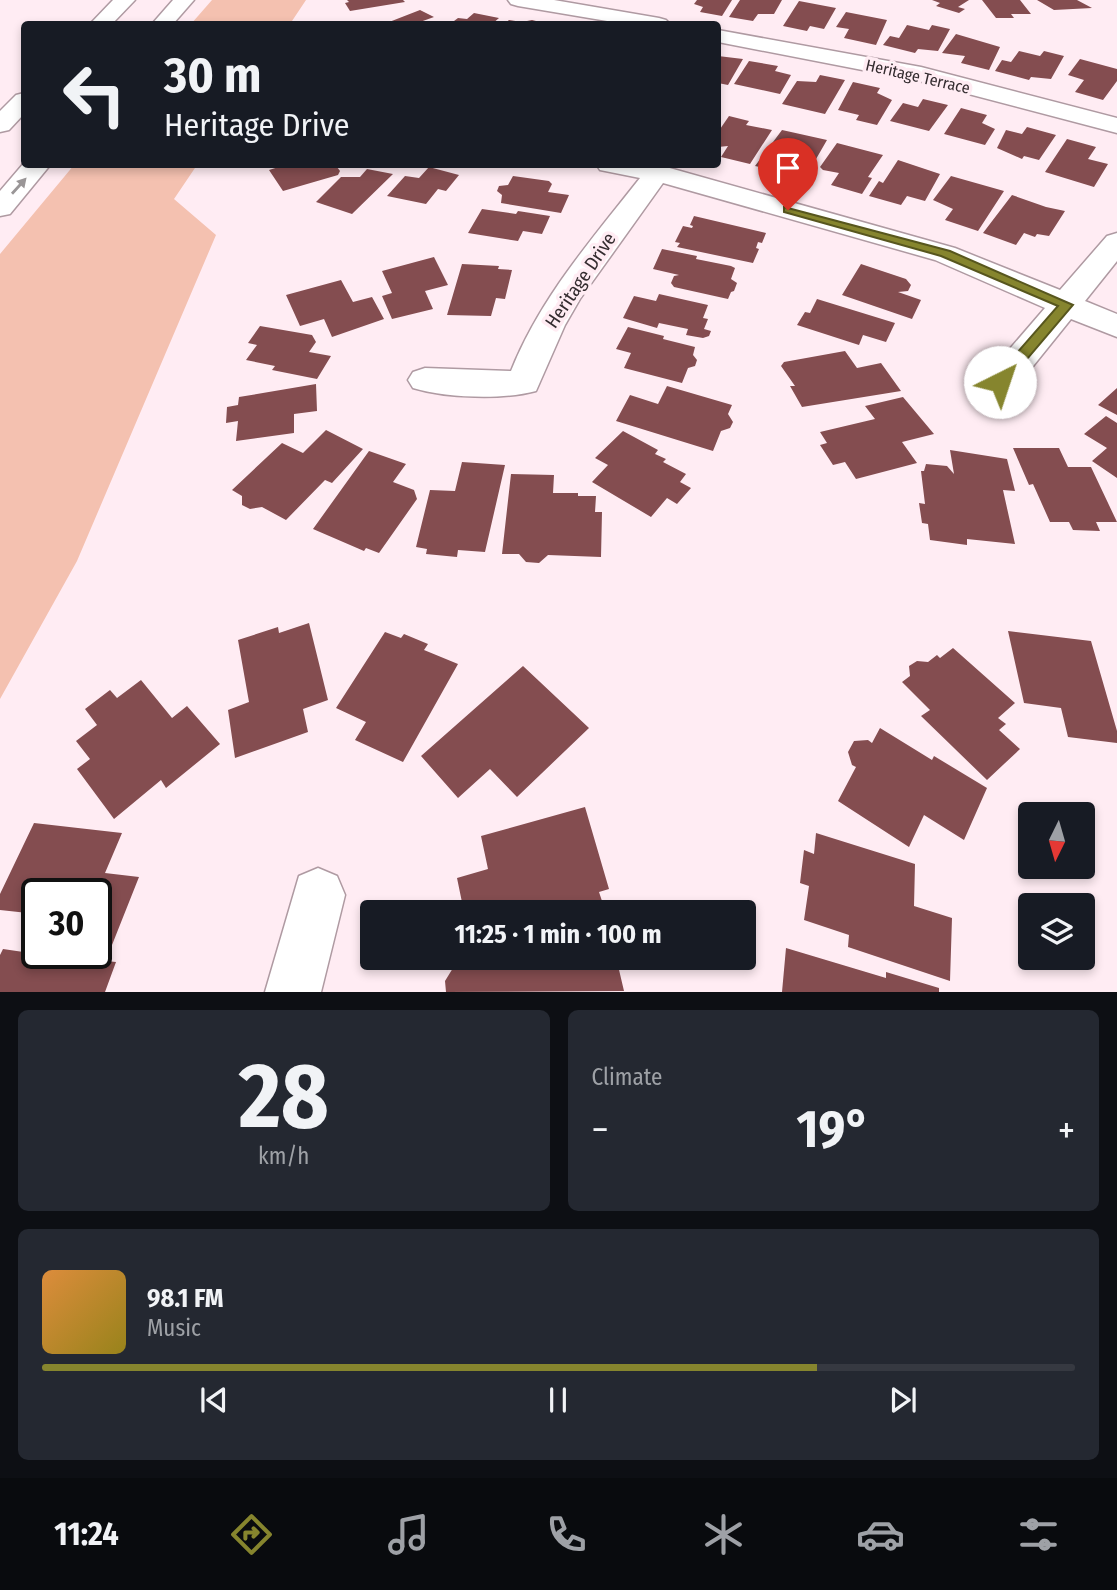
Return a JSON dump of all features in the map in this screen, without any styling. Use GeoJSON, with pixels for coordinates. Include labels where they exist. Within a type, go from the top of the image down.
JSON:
{"type":"FeatureCollection","features":[{"type":"Feature","properties":{"kind":"street"},"geometry":{"type":"LineString","coordinates":[[103,21],[125,0]]}},
{"type":"Feature","properties":{"kind":"street"},"geometry":{"type":"LineString","coordinates":[[165,21],[184,0]]}},
{"type":"Feature","properties":{"kind":"street"},"geometry":{"type":"LineString","coordinates":[[518,0],[642,21]]}},
{"type":"Feature","properties":{"kind":"street"},"geometry":{"type":"LineString","coordinates":[[660,2],[660,21]]}},
{"type":"Feature","properties":{"kind":"street","name":"Heritage Terrace"},"geometry":{"type":"LineString","coordinates":[[721,37],[921,74],[1117,126]]}},
{"type":"Feature","properties":{"kind":"street"},"geometry":{"type":"LineString","coordinates":[[0,125],[21,103]]}},
{"type":"Feature","properties":{"kind":"street"},"geometry":{"type":"LineString","coordinates":[[0,208],[35,168]]}},
{"type":"Feature","properties":{"kind":"street"},"geometry":{"type":"LineString","coordinates":[[630,168],[657,173],[945,254],[1117,327]]}},
{"type":"Feature","properties":{"kind":"street","name":"Heritage Drive"},"geometry":{"type":"LineString","coordinates":[[425,380],[487,384],[524,382],[533,353],[558,306],[657,173]]}},
{"type":"Feature","properties":{"kind":"street"},"geometry":{"type":"LineString","coordinates":[[1000,382],[1117,242]]}},
{"type":"Feature","properties":{"kind":"street"},"geometry":{"type":"LineString","coordinates":[[293,992],[318,895]]}},
{"type":"Feature","properties":{"kind":"shaded area"},"geometry":{"type":"Polygon","coordinates":[[[212,0],[306,0],[292,21],[194,21],[212,0]]]}},
{"type":"Feature","properties":{"kind":"shaded area"},"geometry":{"type":"Polygon","coordinates":[[[72,168],[195,168],[174,199],[216,235],[77,561],[0,699],[0,254],[72,168]]]}},
{"type":"Feature","properties":{"kind":"building"},"geometry":{"type":"Polygon","coordinates":[[[347,0],[405,2],[350,11],[345,3],[349,2],[347,0]]]}},
{"type":"Feature","properties":{"kind":"building"},"geometry":{"type":"Polygon","coordinates":[[[697,0],[732,0],[722,16],[700,12],[703,7],[694,4],[697,0]]]}},
{"type":"Feature","properties":{"kind":"building"},"geometry":{"type":"Polygon","coordinates":[[[740,0],[782,0],[774,14],[758,14],[753,21],[729,17],[740,0]]]}},
{"type":"Feature","properties":{"kind":"building"},"geometry":{"type":"Polygon","coordinates":[[[932,0],[969,0],[958,7],[965,9],[959,13],[936,6],[940,3],[932,0]]]}},
{"type":"Feature","properties":{"kind":"building"},"geometry":{"type":"Polygon","coordinates":[[[982,0],[1020,0],[1031,14],[1011,14],[1014,18],[996,18],[982,0]]]}},
{"type":"Feature","properties":{"kind":"building"},"geometry":{"type":"Polygon","coordinates":[[[1037,0],[1077,0],[1092,8],[1054,10],[1037,0]]]}},
{"type":"Feature","properties":{"kind":"building"},"geometry":{"type":"Polygon","coordinates":[[[799,1],[836,8],[824,29],[810,26],[807,31],[783,26],[799,1]]]}},
{"type":"Feature","properties":{"kind":"building"},"geometry":{"type":"Polygon","coordinates":[[[420,10],[434,17],[423,21],[392,21],[420,10]]]}},
{"type":"Feature","properties":{"kind":"building"},"geometry":{"type":"Polygon","coordinates":[[[846,12],[887,20],[876,45],[844,38],[849,29],[836,27],[846,12]]]}},
{"type":"Feature","properties":{"kind":"building"},"geometry":{"type":"Polygon","coordinates":[[[474,13],[499,18],[496,21],[454,21],[458,18],[467,19],[474,13]]]}},
{"type":"Feature","properties":{"kind":"building"},"geometry":{"type":"Polygon","coordinates":[[[907,25],[929,30],[932,25],[950,29],[938,51],[918,49],[915,53],[883,45],[890,36],[899,38],[907,25]]]}},
{"type":"Feature","properties":{"kind":"building"},"geometry":{"type":"Polygon","coordinates":[[[956,34],[1000,47],[989,70],[961,63],[965,56],[942,53],[956,34]]]}},
{"type":"Feature","properties":{"kind":"building"},"geometry":{"type":"Polygon","coordinates":[[[1019,51],[1040,56],[1044,51],[1064,56],[1051,79],[1031,77],[1029,80],[995,71],[1002,60],[1011,62],[1019,51]]]}},
{"type":"Feature","properties":{"kind":"building"},"geometry":{"type":"Polygon","coordinates":[[[721,56],[743,59],[728,85],[721,84],[721,56]]]}},
{"type":"Feature","properties":{"kind":"building"},"geometry":{"type":"Polygon","coordinates":[[[1080,59],[1117,69],[1117,81],[1103,100],[1075,92],[1084,80],[1068,75],[1080,59]]]}},
{"type":"Feature","properties":{"kind":"building"},"geometry":{"type":"Polygon","coordinates":[[[749,61],[778,66],[775,71],[791,75],[780,94],[734,84],[749,61]]]}},
{"type":"Feature","properties":{"kind":"building"},"geometry":{"type":"Polygon","coordinates":[[[820,75],[845,80],[825,114],[782,104],[797,81],[816,82],[820,75]]]}},
{"type":"Feature","properties":{"kind":"building"},"geometry":{"type":"Polygon","coordinates":[[[853,82],[880,88],[877,93],[892,100],[877,125],[856,120],[859,115],[838,110],[853,82]]]}},
{"type":"Feature","properties":{"kind":"building"},"geometry":{"type":"Polygon","coordinates":[[[923,99],[948,105],[929,131],[890,121],[903,103],[918,107],[923,99]]]}},
{"type":"Feature","properties":{"kind":"building"},"geometry":{"type":"Polygon","coordinates":[[[961,108],[987,115],[982,123],[995,129],[985,145],[944,134],[961,108]]]}},
{"type":"Feature","properties":{"kind":"building"},"geometry":{"type":"Polygon","coordinates":[[[729,116],[749,121],[746,125],[772,130],[750,164],[721,157],[728,146],[721,147],[721,128],[729,116]]]}},
{"type":"Feature","properties":{"kind":"building"},"geometry":{"type":"Polygon","coordinates":[[[1027,127],[1056,135],[1039,160],[1024,156],[1022,159],[997,148],[1006,130],[1022,134],[1027,127]]]}},
{"type":"Feature","properties":{"kind":"building"},"geometry":{"type":"Polygon","coordinates":[[[782,130],[827,140],[812,166],[806,167],[792,161],[785,173],[755,166],[782,130]]]}},
{"type":"Feature","properties":{"kind":"building"},"geometry":{"type":"Polygon","coordinates":[[[1067,139],[1096,147],[1088,159],[1108,164],[1094,187],[1045,172],[1067,139]]]}},
{"type":"Feature","properties":{"kind":"building"},"geometry":{"type":"Polygon","coordinates":[[[837,143],[883,155],[868,177],[872,178],[862,194],[831,185],[839,173],[820,167],[837,143]]]}},
{"type":"Feature","properties":{"kind":"building"},"geometry":{"type":"Polygon","coordinates":[[[898,160],[940,174],[925,201],[907,196],[901,205],[869,196],[879,181],[883,183],[898,160]]]}},
{"type":"Feature","properties":{"kind":"building"},"geometry":{"type":"Polygon","coordinates":[[[338,168],[340,171],[338,175],[283,191],[269,170],[338,168]]]}},
{"type":"Feature","properties":{"kind":"building"},"geometry":{"type":"Polygon","coordinates":[[[428,168],[459,175],[446,191],[438,189],[426,204],[387,196],[405,176],[419,178],[428,168]]]}},
{"type":"Feature","properties":{"kind":"building"},"geometry":{"type":"Polygon","coordinates":[[[367,169],[393,174],[352,214],[316,202],[341,177],[360,177],[367,169]]]}},
{"type":"Feature","properties":{"kind":"building"},"geometry":{"type":"Polygon","coordinates":[[[513,176],[549,181],[552,184],[548,192],[569,195],[561,213],[501,203],[502,195],[497,191],[499,186],[508,185],[513,176]]]}},
{"type":"Feature","properties":{"kind":"building"},"geometry":{"type":"Polygon","coordinates":[[[951,176],[1004,191],[978,231],[945,220],[953,209],[933,200],[951,176]]]}},
{"type":"Feature","properties":{"kind":"building"},"geometry":{"type":"Polygon","coordinates":[[[1012,195],[1065,211],[1049,236],[1037,234],[1035,237],[1024,233],[1016,245],[983,233],[1012,195]]]}},
{"type":"Feature","properties":{"kind":"building"},"geometry":{"type":"Polygon","coordinates":[[[482,209],[550,216],[542,234],[523,231],[518,241],[468,233],[482,209]]]}},
{"type":"Feature","properties":{"kind":"building"},"geometry":{"type":"Polygon","coordinates":[[[694,216],[766,233],[762,243],[758,242],[756,248],[759,249],[753,263],[677,247],[680,243],[675,242],[683,226],[692,228],[690,225],[694,216]]]}},
{"type":"Feature","properties":{"kind":"building"},"geometry":{"type":"Polygon","coordinates":[[[662,249],[735,268],[731,279],[737,283],[734,291],[728,299],[674,287],[671,283],[674,276],[679,275],[653,269],[662,249]]]}},
{"type":"Feature","properties":{"kind":"building"},"geometry":{"type":"Polygon","coordinates":[[[434,257],[448,285],[425,291],[433,309],[392,319],[382,296],[392,293],[382,271],[434,257]]]}},
{"type":"Feature","properties":{"kind":"building"},"geometry":{"type":"Polygon","coordinates":[[[462,264],[499,266],[498,269],[512,270],[505,299],[496,298],[491,316],[447,315],[462,264]]]}},
{"type":"Feature","properties":{"kind":"building"},"geometry":{"type":"Polygon","coordinates":[[[861,264],[906,279],[911,285],[908,291],[898,292],[921,300],[912,319],[842,295],[861,264]]]}},
{"type":"Feature","properties":{"kind":"building"},"geometry":{"type":"Polygon","coordinates":[[[341,280],[353,302],[372,297],[384,319],[332,337],[324,319],[300,326],[286,295],[341,280]]]}},
{"type":"Feature","properties":{"kind":"building"},"geometry":{"type":"Polygon","coordinates":[[[659,294],[708,305],[703,318],[708,319],[704,329],[711,331],[709,336],[703,338],[686,335],[688,329],[659,323],[657,328],[623,318],[634,296],[656,301],[659,294]]]}},
{"type":"Feature","properties":{"kind":"building"},"geometry":{"type":"Polygon","coordinates":[[[817,299],[895,323],[886,342],[863,335],[859,345],[797,325],[805,312],[810,313],[817,299]]]}},
{"type":"Feature","properties":{"kind":"building"},"geometry":{"type":"Polygon","coordinates":[[[260,326],[312,335],[316,342],[309,352],[331,356],[317,379],[272,370],[275,366],[246,360],[257,345],[248,343],[260,326]]]}},
{"type":"Feature","properties":{"kind":"building"},"geometry":{"type":"Polygon","coordinates":[[[628,327],[695,347],[695,366],[688,368],[682,383],[624,368],[631,353],[616,349],[628,327]]]}},
{"type":"Feature","properties":{"kind":"building"},"geometry":{"type":"Polygon","coordinates":[[[845,351],[857,368],[881,363],[901,391],[802,407],[790,386],[795,386],[781,366],[784,362],[845,351]]]}},
{"type":"Feature","properties":{"kind":"building"},"geometry":{"type":"Polygon","coordinates":[[[316,384],[317,411],[294,414],[294,433],[236,441],[238,421],[226,423],[227,407],[238,405],[239,397],[316,384]]]}},
{"type":"Feature","properties":{"kind":"building"},"geometry":{"type":"Polygon","coordinates":[[[667,386],[732,405],[728,414],[733,422],[730,428],[721,431],[713,451],[616,421],[630,395],[658,404],[667,386]]]}},
{"type":"Feature","properties":{"kind":"building"},"geometry":{"type":"Polygon","coordinates":[[[1117,388],[1117,415],[1098,405],[1117,388]]]}},
{"type":"Feature","properties":{"kind":"building"},"geometry":{"type":"Polygon","coordinates":[[[903,397],[934,434],[902,442],[917,463],[856,479],[845,462],[833,465],[820,445],[827,443],[820,432],[875,419],[865,406],[903,397]]]}},
{"type":"Feature","properties":{"kind":"building"},"geometry":{"type":"Polygon","coordinates":[[[1106,416],[1117,423],[1117,478],[1092,461],[1107,448],[1084,434],[1106,416]]]}},
{"type":"Feature","properties":{"kind":"building"},"geometry":{"type":"Polygon","coordinates":[[[326,430],[363,449],[332,483],[325,480],[286,520],[262,507],[250,509],[242,505],[242,496],[232,490],[282,443],[303,453],[326,430]]]}},
{"type":"Feature","properties":{"kind":"building"},"geometry":{"type":"Polygon","coordinates":[[[623,431],[658,450],[655,454],[666,459],[663,462],[686,474],[680,482],[691,488],[677,504],[667,498],[651,517],[592,482],[608,465],[595,458],[623,431]]]}},
{"type":"Feature","properties":{"kind":"building"},"geometry":{"type":"Polygon","coordinates":[[[1013,448],[1059,448],[1068,467],[1091,467],[1117,522],[1096,522],[1100,531],[1073,530],[1069,522],[1050,522],[1033,484],[1029,485],[1013,448]]]}},
{"type":"Feature","properties":{"kind":"building"},"geometry":{"type":"Polygon","coordinates":[[[950,450],[1007,459],[1015,491],[1003,490],[1015,544],[967,539],[967,545],[930,540],[928,524],[922,523],[919,503],[925,504],[921,471],[924,471],[926,464],[947,466],[954,474],[950,450]]]}},
{"type":"Feature","properties":{"kind":"building"},"geometry":{"type":"Polygon","coordinates":[[[369,451],[406,464],[393,482],[414,490],[417,499],[379,553],[366,548],[364,551],[313,529],[369,451]]]}},
{"type":"Feature","properties":{"kind":"building"},"geometry":{"type":"Polygon","coordinates":[[[462,462],[505,465],[485,552],[458,550],[457,557],[426,554],[427,549],[416,547],[430,490],[455,491],[462,462]]]}},
{"type":"Feature","properties":{"kind":"building"},"geometry":{"type":"Polygon","coordinates":[[[511,474],[554,475],[553,493],[596,496],[595,512],[602,512],[601,557],[548,555],[539,563],[526,562],[519,554],[502,554],[511,474]]]}},
{"type":"Feature","properties":{"kind":"building"},"geometry":{"type":"Polygon","coordinates":[[[309,623],[328,700],[303,709],[308,732],[235,758],[228,710],[249,702],[238,640],[278,627],[279,633],[309,623]]]}},
{"type":"Feature","properties":{"kind":"building"},"geometry":{"type":"Polygon","coordinates":[[[1008,631],[1091,641],[1117,731],[1117,743],[1068,737],[1061,708],[1024,703],[1008,631]]]}},
{"type":"Feature","properties":{"kind":"building"},"geometry":{"type":"Polygon","coordinates":[[[385,632],[401,638],[404,634],[428,644],[424,650],[458,664],[403,762],[355,740],[366,722],[336,708],[385,632]]]}},
{"type":"Feature","properties":{"kind":"building"},"geometry":{"type":"Polygon","coordinates":[[[953,648],[1015,703],[998,718],[1006,724],[999,730],[1020,749],[987,780],[921,716],[930,710],[902,682],[910,676],[909,666],[917,661],[928,662],[937,655],[940,658],[953,648]]]}},
{"type":"Feature","properties":{"kind":"building"},"geometry":{"type":"Polygon","coordinates":[[[523,666],[589,728],[517,797],[490,769],[458,798],[421,756],[523,666]]]}},
{"type":"Feature","properties":{"kind":"building"},"geometry":{"type":"Polygon","coordinates":[[[141,680],[172,718],[187,706],[220,744],[166,788],[161,780],[114,819],[77,769],[90,759],[76,741],[97,725],[85,709],[110,690],[117,698],[141,680]]]}},
{"type":"Feature","properties":{"kind":"building"},"geometry":{"type":"Polygon","coordinates":[[[880,728],[932,760],[934,756],[987,788],[964,840],[924,815],[909,847],[838,801],[856,767],[852,765],[848,752],[854,741],[868,740],[872,743],[880,728]]]}},
{"type":"Feature","properties":{"kind":"building"},"geometry":{"type":"Polygon","coordinates":[[[585,807],[609,889],[599,892],[602,900],[462,900],[457,878],[488,869],[481,836],[585,807]]]}},
{"type":"Feature","properties":{"kind":"building"},"geometry":{"type":"Polygon","coordinates":[[[34,823],[122,833],[105,873],[139,877],[112,945],[112,878],[21,878],[21,912],[0,910],[0,894],[34,823]]]}},
{"type":"Feature","properties":{"kind":"building"},"geometry":{"type":"Polygon","coordinates":[[[816,833],[915,864],[914,906],[952,918],[950,981],[848,947],[849,935],[804,920],[809,886],[800,883],[804,850],[814,854],[816,833]]]}},
{"type":"Feature","properties":{"kind":"building"},"geometry":{"type":"Polygon","coordinates":[[[786,948],[886,978],[886,972],[939,988],[939,992],[782,992],[786,948]]]}},
{"type":"Feature","properties":{"kind":"building"},"geometry":{"type":"Polygon","coordinates":[[[3,949],[21,952],[21,969],[112,969],[112,962],[116,962],[105,992],[0,992],[0,955],[3,949]]]}},
{"type":"Feature","properties":{"kind":"building"},"geometry":{"type":"Polygon","coordinates":[[[452,970],[619,970],[624,991],[446,992],[445,981],[452,970]]]}},
{"type":"Feature","properties":{"kind":"route"},"geometry":{"type":"LineString","coordinates":[[788,210],[945,254],[1066,305],[1000,382]]}}]}
